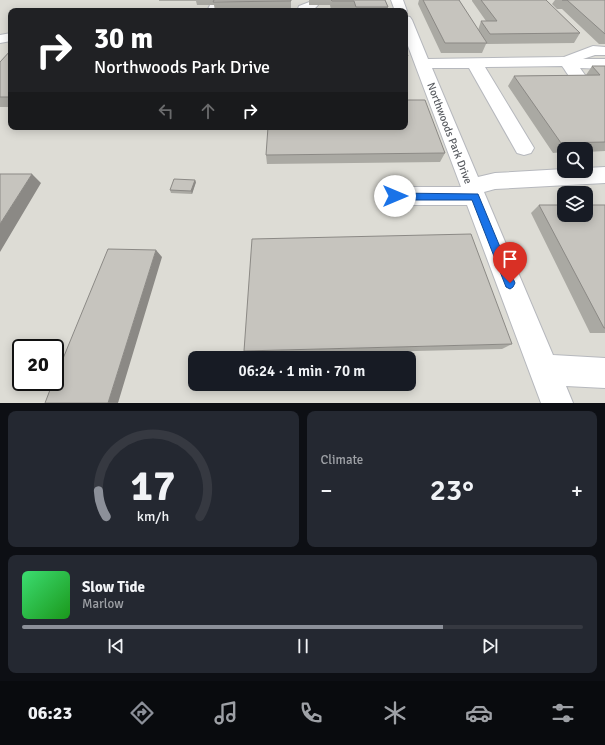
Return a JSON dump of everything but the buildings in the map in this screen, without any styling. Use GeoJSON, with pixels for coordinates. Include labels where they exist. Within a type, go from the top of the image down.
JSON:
{"type":"FeatureCollection","features":[{"type":"Feature","properties":{"kind":"street","name":"Northwoods Park Drive"},"geometry":{"type":"LineString","coordinates":[[408,27],[557,403]]}},
{"type":"Feature","properties":{"kind":"street"},"geometry":{"type":"LineString","coordinates":[[566,61],[593,50],[605,51]]}},
{"type":"Feature","properties":{"kind":"street"},"geometry":{"type":"LineString","coordinates":[[423,64],[566,61],[581,64],[605,64]]}},
{"type":"Feature","properties":{"kind":"street"},"geometry":{"type":"LineString","coordinates":[[566,61],[582,82]]}},
{"type":"Feature","properties":{"kind":"street"},"geometry":{"type":"LineString","coordinates":[[475,64],[524,148]]}},
{"type":"Feature","properties":{"kind":"street"},"geometry":{"type":"LineString","coordinates":[[395,196],[474,192],[495,181],[605,175]]}},
{"type":"Feature","properties":{"kind":"street"},"geometry":{"type":"LineString","coordinates":[[544,370],[605,373]]}},
{"type":"Feature","properties":{"kind":"shaded area"},"geometry":{"type":"Polygon","coordinates":[[[0,0],[605,0],[605,403],[0,403],[0,0]]]}},
{"type":"Feature","properties":{"kind":"route"},"geometry":{"type":"LineString","coordinates":[[395,196],[475,196],[510,283]]}}]}
